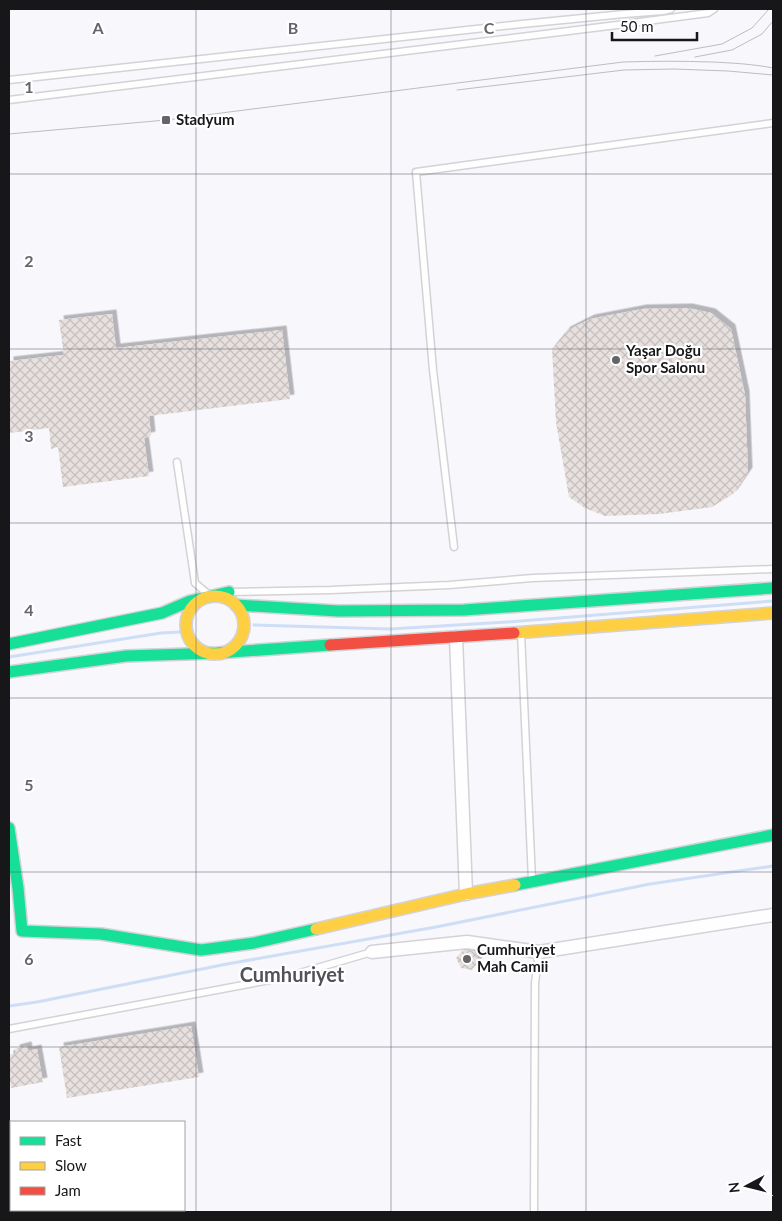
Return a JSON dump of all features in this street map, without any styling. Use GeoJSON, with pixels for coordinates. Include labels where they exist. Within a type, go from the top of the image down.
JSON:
{"type":"FeatureCollection","features":[{"type":"Feature","properties":{"kind":"street"},"geometry":{"type":"LineString","coordinates":[[236,605],[338,611],[464,610],[773,588]]}},
{"type":"Feature","properties":{"kind":"street"},"geometry":{"type":"LineString","coordinates":[[9,644],[162,613],[190,601],[229,592]]}},
{"type":"Feature","properties":{"kind":"street"},"geometry":{"type":"LineString","coordinates":[[221,596],[229,599],[236,605],[242,613],[244,622],[240,640],[234,647],[217,653],[207,652],[199,648],[192,641],[187,632],[186,622],[194,605],[202,599],[221,596]]}},
{"type":"Feature","properties":{"kind":"street"},"geometry":{"type":"LineString","coordinates":[[9,672],[126,656],[217,653],[773,613]]}},
{"type":"Feature","properties":{"kind":"street"},"geometry":{"type":"LineString","coordinates":[[456,637],[466,894]]}},
{"type":"Feature","properties":{"kind":"street"},"geometry":{"type":"LineString","coordinates":[[9,828],[22,931],[101,934],[201,950],[254,943],[466,894],[773,835]]}},
{"type":"Feature","properties":{"kind":"street"},"geometry":{"type":"LineString","coordinates":[[372,952],[467,942],[539,952],[773,916]]}},
{"type":"Feature","properties":{"kind":"lane"},"geometry":{"type":"LineString","coordinates":[[9,80],[671,9]]}},
{"type":"Feature","properties":{"kind":"lane"},"geometry":{"type":"LineString","coordinates":[[9,100],[617,25],[708,13],[714,9]]}},
{"type":"Feature","properties":{"kind":"lane"},"geometry":{"type":"LineString","coordinates":[[454,547],[433,370],[416,172],[773,123]]}},
{"type":"Feature","properties":{"kind":"lane"},"geometry":{"type":"LineString","coordinates":[[177,462],[195,583],[212,596]]}},
{"type":"Feature","properties":{"kind":"lane"},"geometry":{"type":"LineString","coordinates":[[229,592],[341,590],[449,585],[533,578],[773,569]]}},
{"type":"Feature","properties":{"kind":"lane"},"geometry":{"type":"LineString","coordinates":[[520,632],[532,881]]}},
{"type":"Feature","properties":{"kind":"lane"},"geometry":{"type":"LineString","coordinates":[[9,1029],[286,977],[372,952]]}},
{"type":"Feature","properties":{"kind":"lane"},"geometry":{"type":"LineString","coordinates":[[534,1212],[535,983],[539,952]]}},
{"type":"Feature","properties":{"kind":"building"},"geometry":{"type":"Polygon","coordinates":[[[688,308],[711,313],[731,329],[745,395],[748,472],[733,494],[712,507],[659,514],[605,516],[585,508],[569,497],[556,422],[552,349],[566,331],[590,319],[642,309],[688,308]]]}},
{"type":"Feature","properties":{"kind":"building"},"geometry":{"type":"Polygon","coordinates":[[[112,314],[116,348],[282,330],[290,399],[149,416],[151,436],[144,438],[149,476],[63,487],[58,447],[51,449],[49,428],[9,433],[9,361],[64,355],[59,320],[112,314]]]}},
{"type":"Feature","properties":{"kind":"building","name":"Cumhuriyet Mah Camii"},"geometry":{"type":"Polygon","coordinates":[[[462,951],[474,951],[479,960],[472,970],[461,968],[456,958],[462,951]]]}},
{"type":"Feature","properties":{"kind":"building"},"geometry":{"type":"Polygon","coordinates":[[[191,1026],[199,1077],[67,1098],[59,1047],[191,1026]]]}},
{"type":"Feature","properties":{"kind":"building"},"geometry":{"type":"Polygon","coordinates":[[[27,1046],[28,1051],[37,1049],[43,1082],[11,1088],[9,1055],[16,1053],[15,1049],[27,1046]]]}},
{"type":"Feature","properties":{"kind":"waterway"},"geometry":{"type":"LineString","coordinates":[[254,625],[390,629],[507,622],[773,601]]}},
{"type":"Feature","properties":{"kind":"waterway"},"geometry":{"type":"LineString","coordinates":[[9,657],[161,633],[180,632]]}},
{"type":"Feature","properties":{"kind":"waterway"},"geometry":{"type":"LineString","coordinates":[[9,1006],[227,964],[436,927],[650,884],[773,866]]}},
{"type":"Feature","properties":{"kind":"tram line"},"geometry":{"type":"LineString","coordinates":[[655,56],[722,44],[752,28],[769,9]]}},
{"type":"Feature","properties":{"kind":"tram line"},"geometry":{"type":"LineString","coordinates":[[695,57],[732,50],[762,34],[773,21]]}},
{"type":"Feature","properties":{"kind":"tram line"},"geometry":{"type":"LineString","coordinates":[[9,134],[166,120],[623,62],[712,62],[773,68]]}},
{"type":"Feature","properties":{"kind":"tram line"},"geometry":{"type":"LineString","coordinates":[[457,90],[624,70],[674,69],[773,75]]}},
{"type":"Feature","properties":{"kind":"traffic: fast"},"geometry":{"type":"LineString","coordinates":[[236,605],[338,611],[464,610],[773,588]]}},
{"type":"Feature","properties":{"kind":"traffic: fast"},"geometry":{"type":"LineString","coordinates":[[9,644],[162,613],[190,601],[229,592]]}},
{"type":"Feature","properties":{"kind":"traffic: fast"},"geometry":{"type":"LineString","coordinates":[[9,672],[126,656],[217,653],[330,645]]}},
{"type":"Feature","properties":{"kind":"traffic: fast"},"geometry":{"type":"LineString","coordinates":[[9,828],[22,931],[101,934],[201,950],[254,943],[316,929]]}},
{"type":"Feature","properties":{"kind":"traffic: fast"},"geometry":{"type":"LineString","coordinates":[[515,885],[773,835]]}},
{"type":"Feature","properties":{"kind":"traffic: slow"},"geometry":{"type":"LineString","coordinates":[[215,596],[231,601],[239,609],[244,625],[239,641],[231,649],[215,654],[199,649],[191,641],[186,625],[191,609],[199,601],[215,596]]}},
{"type":"Feature","properties":{"kind":"traffic: slow"},"geometry":{"type":"LineString","coordinates":[[514,633],[773,613]]}},
{"type":"Feature","properties":{"kind":"traffic: slow"},"geometry":{"type":"LineString","coordinates":[[316,929],[466,894],[515,885]]}},
{"type":"Feature","properties":{"kind":"traffic: jam"},"geometry":{"type":"LineString","coordinates":[[330,645],[514,633]]}},
{"type":"Feature","properties":{"kind":"place","name":"Stadyum"},"geometry":{"type":"Point","coordinates":[166,120]}},
{"type":"Feature","properties":{"kind":"place","name":"Yaşar Doğu Spor Salonu"},"geometry":{"type":"Point","coordinates":[616,360]}},
{"type":"Feature","properties":{"kind":"place","name":"Cumhuriyet Mah Camii"},"geometry":{"type":"Point","coordinates":[467,959]}},
{"type":"Feature","properties":{"kind":"district","name":"Cumhuriyet"},"geometry":{"type":"Point","coordinates":[292,975]}}]}
